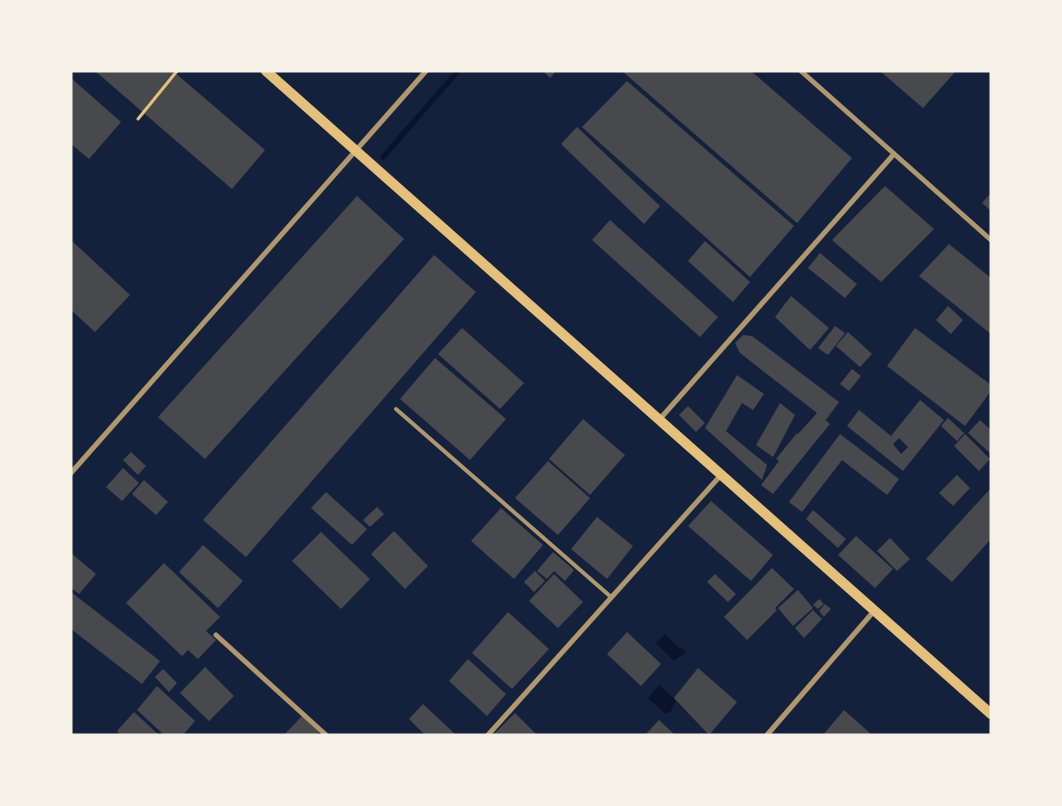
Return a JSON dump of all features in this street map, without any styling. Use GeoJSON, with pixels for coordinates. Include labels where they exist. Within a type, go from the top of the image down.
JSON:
{"type":"FeatureCollection","features":[{"type":"Feature","properties":{"kind":"main road"},"geometry":{"type":"LineString","coordinates":[[266,71],[991,714]]}},
{"type":"Feature","properties":{"kind":"street"},"geometry":{"type":"LineString","coordinates":[[71,473],[426,71]]}},
{"type":"Feature","properties":{"kind":"street"},"geometry":{"type":"LineString","coordinates":[[801,71],[991,240]]}},
{"type":"Feature","properties":{"kind":"street"},"geometry":{"type":"LineString","coordinates":[[659,420],[894,154]]}},
{"type":"Feature","properties":{"kind":"street"},"geometry":{"type":"LineString","coordinates":[[488,735],[721,475]]}},
{"type":"Feature","properties":{"kind":"street"},"geometry":{"type":"LineString","coordinates":[[767,735],[874,611]]}},
{"type":"Feature","properties":{"kind":"street"},"geometry":{"type":"LineString","coordinates":[[216,634],[326,735]]}},
{"type":"Feature","properties":{"kind":"lane"},"geometry":{"type":"LineString","coordinates":[[396,410],[612,597]]}},
{"type":"Feature","properties":{"kind":"path"},"geometry":{"type":"LineString","coordinates":[[138,119],[177,71]]}},
{"type":"Feature","properties":{"kind":"water"},"geometry":{"type":"Polygon","coordinates":[[[665,634],[678,647],[684,649],[685,654],[674,661],[656,643],[665,634]]]}},
{"type":"Feature","properties":{"kind":"water"},"geometry":{"type":"Polygon","coordinates":[[[659,685],[676,700],[671,711],[666,714],[648,698],[659,685]]]}},
{"type":"Feature","properties":{"kind":"building"},"geometry":{"type":"Polygon","coordinates":[[[95,71],[173,71],[265,150],[232,189],[95,71]]]}},
{"type":"Feature","properties":{"kind":"building"},"geometry":{"type":"Polygon","coordinates":[[[543,71],[556,71],[550,78],[543,71]]]}},
{"type":"Feature","properties":{"kind":"building"},"geometry":{"type":"Polygon","coordinates":[[[622,71],[751,71],[852,158],[797,223],[622,71]]]}},
{"type":"Feature","properties":{"kind":"building"},"geometry":{"type":"Polygon","coordinates":[[[880,71],[956,71],[923,108],[880,71]]]}},
{"type":"Feature","properties":{"kind":"building"},"geometry":{"type":"Polygon","coordinates":[[[71,78],[121,122],[89,159],[71,144],[71,78]]]}},
{"type":"Feature","properties":{"kind":"building"},"geometry":{"type":"Polygon","coordinates":[[[627,81],[794,226],[750,277],[582,127],[627,81]]]}},
{"type":"Feature","properties":{"kind":"building"},"geometry":{"type":"Polygon","coordinates":[[[577,127],[660,206],[644,224],[561,144],[577,127]]]}},
{"type":"Feature","properties":{"kind":"building"},"geometry":{"type":"Polygon","coordinates":[[[885,186],[934,229],[881,282],[832,240],[885,186]]]}},
{"type":"Feature","properties":{"kind":"building"},"geometry":{"type":"Polygon","coordinates":[[[991,193],[991,211],[982,203],[991,193]]]}},
{"type":"Feature","properties":{"kind":"building"},"geometry":{"type":"Polygon","coordinates":[[[357,196],[404,239],[205,459],[158,417],[357,196]]]}},
{"type":"Feature","properties":{"kind":"building"},"geometry":{"type":"Polygon","coordinates":[[[610,220],[718,317],[700,337],[592,240],[610,220]]]}},
{"type":"Feature","properties":{"kind":"building"},"geometry":{"type":"Polygon","coordinates":[[[71,240],[130,295],[95,332],[71,310],[71,240]]]}},
{"type":"Feature","properties":{"kind":"building"},"geometry":{"type":"Polygon","coordinates":[[[705,241],[750,282],[733,302],[688,261],[705,241]]]}},
{"type":"Feature","properties":{"kind":"building"},"geometry":{"type":"Polygon","coordinates":[[[949,244],[991,278],[991,334],[919,276],[949,244]]]}},
{"type":"Feature","properties":{"kind":"building"},"geometry":{"type":"Polygon","coordinates":[[[820,253],[857,284],[845,298],[808,268],[820,253]]]}},
{"type":"Feature","properties":{"kind":"building"},"geometry":{"type":"Polygon","coordinates":[[[434,255],[476,292],[246,557],[203,520],[434,255]]]}},
{"type":"Feature","properties":{"kind":"building"},"geometry":{"type":"Polygon","coordinates":[[[791,296],[829,328],[810,350],[775,317],[791,296]]]}},
{"type":"Feature","properties":{"kind":"building"},"geometry":{"type":"Polygon","coordinates":[[[948,306],[963,320],[951,334],[936,320],[948,306]]]}},
{"type":"Feature","properties":{"kind":"building"},"geometry":{"type":"Polygon","coordinates":[[[835,326],[845,333],[828,355],[818,348],[835,326]]]}},
{"type":"Feature","properties":{"kind":"building"},"geometry":{"type":"Polygon","coordinates":[[[462,328],[524,383],[500,409],[438,354],[462,328]]]}},
{"type":"Feature","properties":{"kind":"building"},"geometry":{"type":"Polygon","coordinates":[[[915,328],[991,385],[991,391],[965,426],[887,366],[915,328]]]}},
{"type":"Feature","properties":{"kind":"building"},"geometry":{"type":"Polygon","coordinates":[[[848,332],[872,354],[860,367],[836,346],[848,332]]]}},
{"type":"Feature","properties":{"kind":"building"},"geometry":{"type":"Polygon","coordinates":[[[743,335],[752,336],[839,402],[826,420],[821,416],[830,424],[773,494],[761,485],[779,461],[776,459],[797,433],[817,413],[740,353],[735,343],[743,335]]]}},
{"type":"Feature","properties":{"kind":"building"},"geometry":{"type":"Polygon","coordinates":[[[435,358],[506,419],[470,460],[400,399],[435,358]]]}},
{"type":"Feature","properties":{"kind":"building"},"geometry":{"type":"Polygon","coordinates":[[[852,369],[861,376],[849,391],[840,384],[852,369]]]}},
{"type":"Feature","properties":{"kind":"building"},"geometry":{"type":"Polygon","coordinates":[[[737,375],[764,394],[753,410],[742,403],[726,431],[767,465],[762,480],[705,428],[737,375]]]}},
{"type":"Feature","properties":{"kind":"building"},"geometry":{"type":"Polygon","coordinates":[[[920,400],[944,420],[903,471],[847,426],[859,410],[891,436],[920,400]],[[899,438],[893,444],[901,454],[908,447],[899,438]]]}},
{"type":"Feature","properties":{"kind":"building"},"geometry":{"type":"Polygon","coordinates":[[[780,403],[795,415],[773,457],[756,445],[780,403]]]}},
{"type":"Feature","properties":{"kind":"building"},"geometry":{"type":"Polygon","coordinates":[[[688,406],[705,423],[696,432],[679,415],[688,406]]]}},
{"type":"Feature","properties":{"kind":"building"},"geometry":{"type":"Polygon","coordinates":[[[948,418],[964,433],[957,441],[941,426],[948,418]]]}},
{"type":"Feature","properties":{"kind":"building"},"geometry":{"type":"Polygon","coordinates":[[[583,419],[625,455],[590,495],[549,459],[583,419]]]}},
{"type":"Feature","properties":{"kind":"building"},"geometry":{"type":"Polygon","coordinates":[[[980,420],[991,430],[991,454],[968,433],[980,420]]]}},
{"type":"Feature","properties":{"kind":"building"},"geometry":{"type":"Polygon","coordinates":[[[840,434],[899,479],[887,495],[842,460],[802,512],[789,502],[840,434]]]}},
{"type":"Feature","properties":{"kind":"building"},"geometry":{"type":"Polygon","coordinates":[[[965,434],[990,459],[979,471],[954,446],[965,434]]]}},
{"type":"Feature","properties":{"kind":"building"},"geometry":{"type":"Polygon","coordinates":[[[131,452],[146,466],[138,475],[123,460],[131,452]]]}},
{"type":"Feature","properties":{"kind":"building"},"geometry":{"type":"Polygon","coordinates":[[[548,461],[590,498],[558,535],[515,498],[548,461]]]}},
{"type":"Feature","properties":{"kind":"building"},"geometry":{"type":"Polygon","coordinates":[[[123,468],[139,483],[122,501],[106,487],[123,468]]]}},
{"type":"Feature","properties":{"kind":"building"},"geometry":{"type":"Polygon","coordinates":[[[957,475],[970,488],[953,506],[939,493],[957,475]]]}},
{"type":"Feature","properties":{"kind":"building"},"geometry":{"type":"Polygon","coordinates":[[[144,480],[168,502],[156,515],[132,494],[144,480]]]}},
{"type":"Feature","properties":{"kind":"building"},"geometry":{"type":"Polygon","coordinates":[[[991,488],[991,539],[952,582],[926,559],[991,488]]]}},
{"type":"Feature","properties":{"kind":"building"},"geometry":{"type":"Polygon","coordinates":[[[326,492],[367,529],[352,545],[311,508],[326,492]]]}},
{"type":"Feature","properties":{"kind":"building"},"geometry":{"type":"Polygon","coordinates":[[[711,501],[773,555],[751,581],[688,526],[711,501]]]}},
{"type":"Feature","properties":{"kind":"building"},"geometry":{"type":"Polygon","coordinates":[[[377,507],[384,514],[370,527],[363,520],[377,507]]]}},
{"type":"Feature","properties":{"kind":"building"},"geometry":{"type":"Polygon","coordinates":[[[501,508],[543,545],[514,579],[471,541],[501,508]]]}},
{"type":"Feature","properties":{"kind":"building"},"geometry":{"type":"Polygon","coordinates":[[[813,510],[846,539],[838,548],[806,519],[813,510]]]}},
{"type":"Feature","properties":{"kind":"building"},"geometry":{"type":"Polygon","coordinates":[[[597,517],[633,546],[607,579],[571,549],[597,517]]]}},
{"type":"Feature","properties":{"kind":"building"},"geometry":{"type":"Polygon","coordinates":[[[394,531],[428,566],[405,589],[371,554],[394,531]]]}},
{"type":"Feature","properties":{"kind":"building"},"geometry":{"type":"Polygon","coordinates":[[[321,532],[370,579],[341,609],[292,561],[321,532]]]}},
{"type":"Feature","properties":{"kind":"building"},"geometry":{"type":"Polygon","coordinates":[[[856,536],[893,569],[875,588],[838,555],[856,536]]]}},
{"type":"Feature","properties":{"kind":"building"},"geometry":{"type":"Polygon","coordinates":[[[890,538],[910,559],[897,571],[877,551],[890,538]]]}},
{"type":"Feature","properties":{"kind":"building"},"geometry":{"type":"Polygon","coordinates":[[[203,545],[243,581],[218,608],[179,572],[203,545]]]}},
{"type":"Feature","properties":{"kind":"building"},"geometry":{"type":"Polygon","coordinates":[[[553,552],[574,570],[565,581],[554,571],[547,579],[537,571],[553,552]]]}},
{"type":"Feature","properties":{"kind":"building"},"geometry":{"type":"Polygon","coordinates":[[[71,553],[96,574],[79,594],[71,588],[71,553]]]}},
{"type":"Feature","properties":{"kind":"building"},"geometry":{"type":"Polygon","coordinates":[[[164,563],[220,617],[206,631],[216,640],[198,659],[188,650],[182,656],[126,603],[164,563]]]}},
{"type":"Feature","properties":{"kind":"building"},"geometry":{"type":"Polygon","coordinates":[[[772,568],[794,589],[775,608],[777,610],[747,640],[724,617],[772,568]]]}},
{"type":"Feature","properties":{"kind":"building"},"geometry":{"type":"Polygon","coordinates":[[[535,571],[545,581],[534,592],[524,582],[535,571]]]}},
{"type":"Feature","properties":{"kind":"building"},"geometry":{"type":"Polygon","coordinates":[[[554,574],[583,602],[558,628],[529,601],[554,574]]]}},
{"type":"Feature","properties":{"kind":"building"},"geometry":{"type":"Polygon","coordinates":[[[715,574],[736,594],[728,602],[707,582],[715,574]]]}},
{"type":"Feature","properties":{"kind":"building"},"geometry":{"type":"Polygon","coordinates":[[[798,590],[813,608],[793,626],[778,608],[798,590]]]}},
{"type":"Feature","properties":{"kind":"building"},"geometry":{"type":"Polygon","coordinates":[[[71,592],[160,661],[142,684],[71,629],[71,592]]]}},
{"type":"Feature","properties":{"kind":"building"},"geometry":{"type":"Polygon","coordinates":[[[819,599],[824,604],[818,609],[813,605],[819,599]]]}},
{"type":"Feature","properties":{"kind":"building"},"geometry":{"type":"Polygon","coordinates":[[[825,604],[831,609],[824,617],[819,611],[825,604]]]}},
{"type":"Feature","properties":{"kind":"building"},"geometry":{"type":"Polygon","coordinates":[[[813,610],[822,619],[804,638],[795,628],[813,610]]]}},
{"type":"Feature","properties":{"kind":"building"},"geometry":{"type":"Polygon","coordinates":[[[508,612],[549,649],[512,689],[472,653],[508,612]]]}},
{"type":"Feature","properties":{"kind":"building"},"geometry":{"type":"Polygon","coordinates":[[[627,632],[661,664],[641,686],[607,654],[627,632]]]}},
{"type":"Feature","properties":{"kind":"building"},"geometry":{"type":"Polygon","coordinates":[[[468,659],[506,694],[487,716],[449,681],[468,659]]]}},
{"type":"Feature","properties":{"kind":"building"},"geometry":{"type":"Polygon","coordinates":[[[205,667],[234,696],[209,721],[180,693],[205,667]]]}},
{"type":"Feature","properties":{"kind":"building"},"geometry":{"type":"Polygon","coordinates":[[[698,668],[737,702],[709,735],[674,698],[698,668]]]}},
{"type":"Feature","properties":{"kind":"building"},"geometry":{"type":"Polygon","coordinates":[[[163,669],[177,683],[169,692],[155,677],[163,669]]]}},
{"type":"Feature","properties":{"kind":"building"},"geometry":{"type":"Polygon","coordinates":[[[157,686],[195,721],[183,735],[164,735],[137,710],[157,686]]]}},
{"type":"Feature","properties":{"kind":"building"},"geometry":{"type":"Polygon","coordinates":[[[423,704],[456,735],[425,735],[409,719],[423,704]]]}},
{"type":"Feature","properties":{"kind":"building"},"geometry":{"type":"Polygon","coordinates":[[[844,710],[872,735],[823,735],[844,710]]]}},
{"type":"Feature","properties":{"kind":"building"},"geometry":{"type":"Polygon","coordinates":[[[134,712],[159,735],[121,735],[117,731],[134,712]]]}},
{"type":"Feature","properties":{"kind":"building"},"geometry":{"type":"Polygon","coordinates":[[[515,713],[537,735],[493,735],[515,713]]]}},
{"type":"Feature","properties":{"kind":"building"},"geometry":{"type":"Polygon","coordinates":[[[302,716],[319,732],[316,735],[284,735],[302,716]]]}},
{"type":"Feature","properties":{"kind":"building"},"geometry":{"type":"Polygon","coordinates":[[[659,720],[675,735],[645,735],[659,720]]]}},
{"type":"Feature","properties":{"kind":"waterway"},"geometry":{"type":"LineString","coordinates":[[383,157],[458,71]]}}]}
